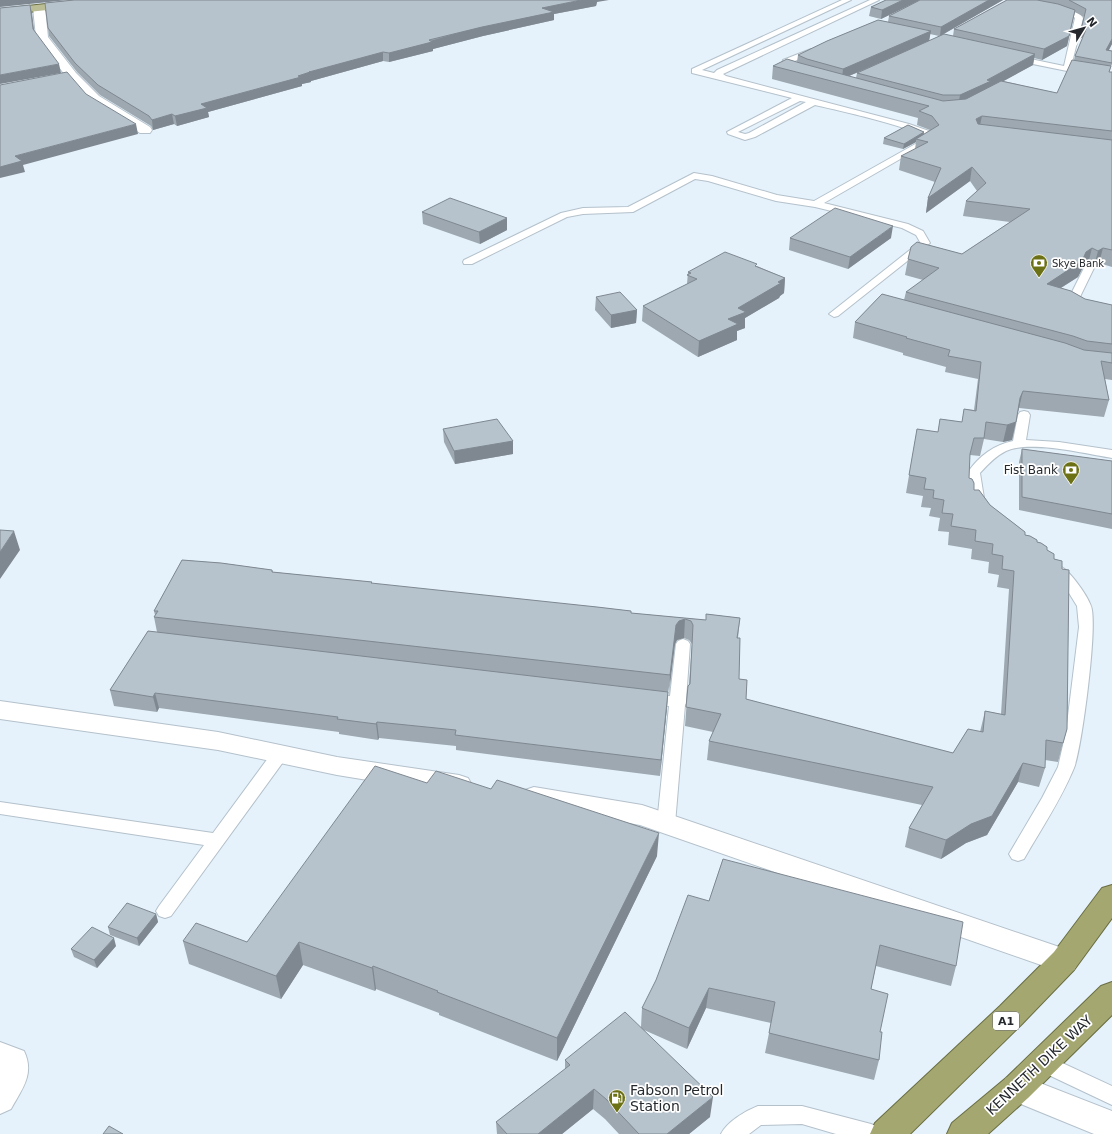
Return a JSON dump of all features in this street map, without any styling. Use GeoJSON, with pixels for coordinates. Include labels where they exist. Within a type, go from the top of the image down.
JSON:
{"type":"FeatureCollection","features":[{"type":"Feature","properties":{"kind":"highway","name":"A1"},"geometry":{"type":"LineString","coordinates":[[887,1134],[1012,1015],[1064,961],[1112,896]]}},
{"type":"Feature","properties":{"kind":"highway","name":"KENNETH DIKE WAY"},"geometry":{"type":"LineString","coordinates":[[964,1134],[1017,1088],[1112,995]]}},
{"type":"Feature","properties":{"kind":"main road"},"geometry":{"type":"LineString","coordinates":[[0,5],[113,0]]}},
{"type":"Feature","properties":{"kind":"main road"},"geometry":{"type":"LineString","coordinates":[[0,12],[43,4]]}},
{"type":"Feature","properties":{"kind":"street"},"geometry":{"type":"LineString","coordinates":[[43,4],[42,37],[72,76],[94,99],[145,130]]}},
{"type":"Feature","properties":{"kind":"street"},"geometry":{"type":"LineString","coordinates":[[57,79],[72,76]]}},
{"type":"Feature","properties":{"kind":"street"},"geometry":{"type":"LineString","coordinates":[[0,710],[218,742],[337,766],[642,814],[666,824],[809,874],[1064,961]]}},
{"type":"Feature","properties":{"kind":"street"},"geometry":{"type":"LineString","coordinates":[[0,1056],[13,1061],[13,1074],[0,1099]]}},
{"type":"Feature","properties":{"kind":"street"},"geometry":{"type":"LineString","coordinates":[[1017,1088],[1112,1126]]}},
{"type":"Feature","properties":{"kind":"lane"},"geometry":{"type":"LineString","coordinates":[[815,204],[830,197],[930,139],[926,133],[906,126],[695,71],[848,0]]}},
{"type":"Feature","properties":{"kind":"lane"},"geometry":{"type":"LineString","coordinates":[[723,78],[718,74],[720,72],[876,0]]}},
{"type":"Feature","properties":{"kind":"lane"},"geometry":{"type":"LineString","coordinates":[[1051,10],[1076,15],[1079,18],[1067,69]]}},
{"type":"Feature","properties":{"kind":"lane"},"geometry":{"type":"LineString","coordinates":[[802,73],[789,68],[786,65],[786,62],[821,48]]}},
{"type":"Feature","properties":{"kind":"lane"},"geometry":{"type":"LineString","coordinates":[[1008,56],[1067,69],[1112,76]]}},
{"type":"Feature","properties":{"kind":"lane"},"geometry":{"type":"LineString","coordinates":[[799,98],[731,132],[745,136],[752,135],[813,102]]}},
{"type":"Feature","properties":{"kind":"lane"},"geometry":{"type":"LineString","coordinates":[[468,262],[564,215],[583,211],[630,210],[646,204],[694,176],[709,178],[776,198],[815,204],[905,226],[920,233],[925,243],[834,314]]}},
{"type":"Feature","properties":{"kind":"lane"},"geometry":{"type":"LineString","coordinates":[[1089,268],[1071,304],[1075,308],[1084,312],[1112,317]]}},
{"type":"Feature","properties":{"kind":"lane"},"geometry":{"type":"LineString","coordinates":[[1019,445],[1024,414]]}},
{"type":"Feature","properties":{"kind":"lane"},"geometry":{"type":"LineString","coordinates":[[992,519],[977,498],[974,472],[990,455],[1008,446],[1036,444],[1112,454]]}},
{"type":"Feature","properties":{"kind":"lane"},"geometry":{"type":"LineString","coordinates":[[1018,854],[1050,800],[1066,767],[1074,732],[1086,627],[1084,606],[1069,582],[1048,562]]}},
{"type":"Feature","properties":{"kind":"lane"},"geometry":{"type":"LineString","coordinates":[[666,824],[679,702],[683,644]]}},
{"type":"Feature","properties":{"kind":"lane"},"geometry":{"type":"LineString","coordinates":[[631,697],[679,702]]}},
{"type":"Feature","properties":{"kind":"lane"},"geometry":{"type":"LineString","coordinates":[[165,911],[280,754]]}},
{"type":"Feature","properties":{"kind":"lane"},"geometry":{"type":"LineString","coordinates":[[0,808],[218,840]]}},
{"type":"Feature","properties":{"kind":"lane"},"geometry":{"type":"LineString","coordinates":[[1042,1063],[1112,1096]]}},
{"type":"Feature","properties":{"kind":"lane"},"geometry":{"type":"LineString","coordinates":[[732,1134],[758,1116],[802,1115],[871,1134]]}},
{"type":"Feature","properties":{"kind":"building"},"geometry":{"type":"Polygon","coordinates":[[[74,0],[581,0],[542,8],[554,12],[429,40],[432,42],[389,53],[383,52],[298,76],[301,77],[201,104],[207,108],[175,116],[172,114],[152,120],[149,116],[98,85],[75,63],[48,28],[45,3],[74,0]]]}},
{"type":"Feature","properties":{"kind":"building"},"geometry":{"type":"Polygon","coordinates":[[[886,0],[903,0],[882,10],[871,7],[886,0]]]}},
{"type":"Feature","properties":{"kind":"building"},"geometry":{"type":"Polygon","coordinates":[[[920,0],[989,0],[941,27],[889,16],[920,0]]]}},
{"type":"Feature","properties":{"kind":"building"},"geometry":{"type":"Polygon","coordinates":[[[1007,0],[1037,0],[1058,4],[1075,10],[1069,36],[1044,49],[954,29],[1007,0]]]}},
{"type":"Feature","properties":{"kind":"building"},"geometry":{"type":"Polygon","coordinates":[[[1069,0],[1112,0],[1112,39],[1106,50],[1112,51],[1112,63],[1075,56],[1087,27],[1081,30],[1086,9],[1069,0]]]}},
{"type":"Feature","properties":{"kind":"building"},"geometry":{"type":"Polygon","coordinates":[[[30,5],[33,29],[59,64],[0,75],[0,8],[30,5]]]}},
{"type":"Feature","properties":{"kind":"building"},"geometry":{"type":"Polygon","coordinates":[[[878,20],[931,31],[843,69],[798,55],[827,41],[878,20]]]}},
{"type":"Feature","properties":{"kind":"building"},"geometry":{"type":"Polygon","coordinates":[[[944,34],[1035,54],[987,80],[991,81],[960,95],[943,95],[857,73],[944,34]]]}},
{"type":"Feature","properties":{"kind":"building"},"geometry":{"type":"Polygon","coordinates":[[[787,59],[943,101],[966,99],[1001,81],[1057,93],[1072,60],[1111,66],[1109,72],[1112,72],[1112,131],[982,116],[976,119],[978,124],[1112,140],[1112,250],[1103,248],[1098,251],[1092,248],[1086,252],[1082,261],[1047,284],[1071,291],[1085,299],[1112,305],[1112,344],[1087,341],[906,292],[939,268],[908,259],[911,247],[917,242],[962,254],[1030,209],[966,201],[986,183],[972,167],[928,198],[941,168],[901,156],[928,142],[916,139],[939,125],[932,116],[919,111],[929,106],[773,66],[787,59]]]}},
{"type":"Feature","properties":{"kind":"building"},"geometry":{"type":"Polygon","coordinates":[[[67,72],[86,94],[136,124],[15,156],[22,161],[0,167],[0,85],[67,72]]]}},
{"type":"Feature","properties":{"kind":"building"},"geometry":{"type":"Polygon","coordinates":[[[908,125],[924,132],[904,144],[884,138],[908,125]]]}},
{"type":"Feature","properties":{"kind":"building"},"geometry":{"type":"Polygon","coordinates":[[[450,198],[507,218],[479,232],[422,212],[450,198]]]}},
{"type":"Feature","properties":{"kind":"building"},"geometry":{"type":"Polygon","coordinates":[[[835,208],[893,226],[850,257],[790,238],[835,208]]]}},
{"type":"Feature","properties":{"kind":"building"},"geometry":{"type":"Polygon","coordinates":[[[725,252],[757,264],[755,266],[785,278],[778,282],[781,283],[738,308],[746,312],[728,319],[738,324],[699,341],[643,306],[697,279],[687,275],[691,273],[688,272],[725,252]]]}},
{"type":"Feature","properties":{"kind":"building"},"geometry":{"type":"Polygon","coordinates":[[[620,292],[637,310],[611,315],[596,297],[620,292]]]}},
{"type":"Feature","properties":{"kind":"building"},"geometry":{"type":"Polygon","coordinates":[[[882,294],[1065,343],[1084,350],[1112,353],[1112,363],[1101,361],[1109,400],[1023,391],[1020,398],[1016,422],[1007,425],[986,422],[984,438],[974,438],[970,454],[969,478],[972,479],[974,483],[974,490],[979,490],[990,505],[1025,532],[1025,535],[1030,536],[1037,540],[1037,542],[1047,547],[1047,550],[1054,554],[1054,559],[1062,561],[1062,569],[1069,570],[1067,729],[1063,743],[1046,740],[1045,768],[1023,763],[992,816],[971,824],[946,840],[909,828],[933,787],[709,741],[721,714],[686,707],[688,686],[690,684],[693,625],[691,621],[685,619],[679,621],[676,625],[670,675],[154,617],[158,611],[154,611],[182,560],[221,563],[272,570],[272,572],[631,611],[631,613],[706,620],[706,614],[740,618],[737,638],[740,638],[739,679],[747,680],[746,699],[953,753],[968,729],[983,732],[985,711],[1005,715],[1014,571],[1002,569],[1003,556],[992,554],[993,544],[975,541],[976,530],[951,526],[953,514],[942,513],[944,500],[933,498],[934,490],[924,489],[926,478],[909,475],[917,429],[938,432],[940,419],[962,422],[964,409],[976,411],[981,362],[948,356],[950,350],[855,322],[882,294]]]}},
{"type":"Feature","properties":{"kind":"building"},"geometry":{"type":"Polygon","coordinates":[[[497,419],[513,441],[454,451],[443,429],[497,419]]]}},
{"type":"Feature","properties":{"kind":"building"},"geometry":{"type":"Polygon","coordinates":[[[1022,449],[1112,461],[1112,514],[1022,497],[1022,449]]]}},
{"type":"Feature","properties":{"kind":"building"},"geometry":{"type":"Polygon","coordinates":[[[0,530],[14,531],[0,552],[0,530]]]}},
{"type":"Feature","properties":{"kind":"building"},"geometry":{"type":"Polygon","coordinates":[[[148,631],[668,692],[661,760],[455,735],[456,730],[377,722],[376,724],[337,719],[338,717],[155,693],[153,697],[110,690],[148,631]]]}},
{"type":"Feature","properties":{"kind":"building"},"geometry":{"type":"Polygon","coordinates":[[[375,766],[427,783],[436,771],[491,789],[497,780],[659,833],[557,1038],[373,966],[372,968],[299,942],[276,976],[183,941],[196,923],[247,942],[375,766]]]}},
{"type":"Feature","properties":{"kind":"building"},"geometry":{"type":"Polygon","coordinates":[[[723,859],[963,922],[956,966],[880,945],[871,989],[888,994],[880,1032],[882,1032],[879,1060],[769,1033],[775,1002],[709,988],[689,1028],[642,1008],[656,980],[688,895],[709,901],[723,859]]]}},
{"type":"Feature","properties":{"kind":"building"},"geometry":{"type":"Polygon","coordinates":[[[127,903],[156,914],[137,938],[108,927],[127,903]]]}},
{"type":"Feature","properties":{"kind":"building"},"geometry":{"type":"Polygon","coordinates":[[[92,927],[114,938],[94,960],[71,949],[92,927]]]}},
{"type":"Feature","properties":{"kind":"building"},"geometry":{"type":"Polygon","coordinates":[[[625,1012],[713,1097],[667,1134],[639,1134],[606,1099],[594,1089],[538,1134],[507,1134],[496,1122],[570,1065],[565,1060],[625,1012]]]}},
{"type":"Feature","properties":{"kind":"building"},"geometry":{"type":"Polygon","coordinates":[[[109,1126],[123,1134],[103,1134],[109,1126]]]}},
{"type":"Feature","properties":{"kind":"place","name":"Skye Bank"},"geometry":{"type":"Point","coordinates":[1039,278]}},
{"type":"Feature","properties":{"kind":"place","name":"Fist Bank"},"geometry":{"type":"Point","coordinates":[1071,485]}},
{"type":"Feature","properties":{"kind":"place","name":"Fabson Petrol Station"},"geometry":{"type":"Point","coordinates":[617,1113]}}]}
